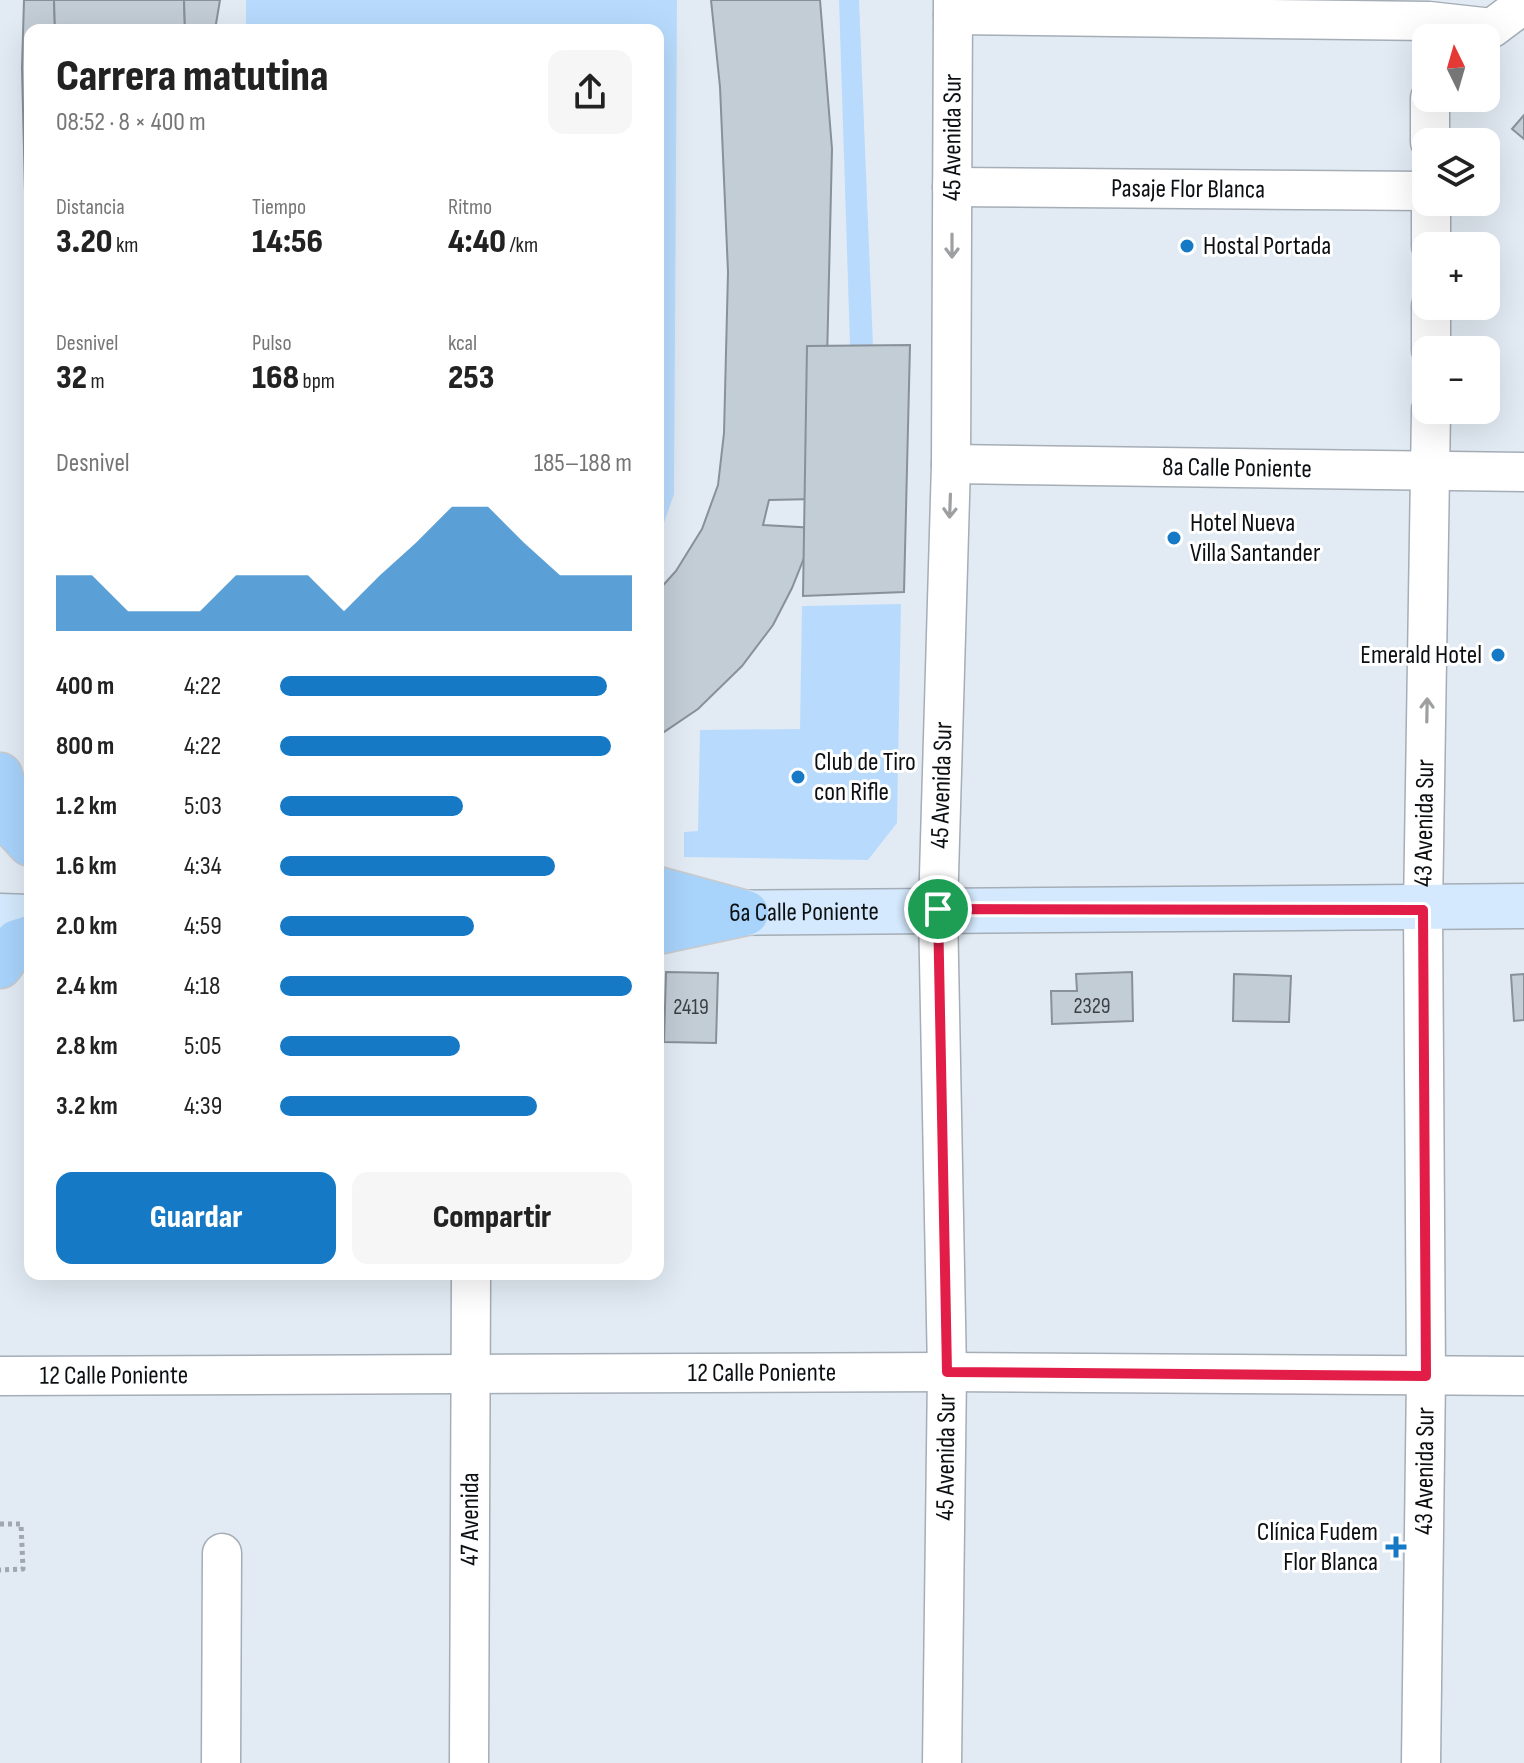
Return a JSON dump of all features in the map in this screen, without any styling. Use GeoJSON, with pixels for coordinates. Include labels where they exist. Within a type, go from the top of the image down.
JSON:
{"type":"FeatureCollection","features":[{"type":"Feature","properties":{"kind":"main road"},"geometry":{"type":"LineString","coordinates":[[0,775],[17,830],[24,838]]}},
{"type":"Feature","properties":{"kind":"main road"},"geometry":{"type":"LineString","coordinates":[[664,891],[746,913]]}},
{"type":"Feature","properties":{"kind":"main road"},"geometry":{"type":"LineString","coordinates":[[664,931],[746,913]]}},
{"type":"Feature","properties":{"kind":"main road"},"geometry":{"type":"LineString","coordinates":[[0,966],[17,942],[24,940]]}},
{"type":"Feature","properties":{"kind":"street"},"geometry":{"type":"LineString","coordinates":[[953,7],[1429,20],[1492,28],[1524,4]]}},
{"type":"Feature","properties":{"kind":"street","name":"45 Avenida Sur"},"geometry":{"type":"LineString","coordinates":[[942,1763],[947,1372],[938,909],[951,464],[953,7]]}},
{"type":"Feature","properties":{"kind":"street","name":"Pasaje Flor Blanca"},"geometry":{"type":"LineString","coordinates":[[952,187],[1412,191]]}},
{"type":"Feature","properties":{"kind":"street","name":"43 Avenida Sur"},"geometry":{"type":"LineString","coordinates":[[1421,1763],[1426,1376],[1423,910],[1431,424]]}},
{"type":"Feature","properties":{"kind":"street","name":"8a Calle Poniente"},"geometry":{"type":"LineString","coordinates":[[951,464],[1524,472]]}},
{"type":"Feature","properties":{"kind":"street"},"geometry":{"type":"LineString","coordinates":[[0,895],[24,895]]}},
{"type":"Feature","properties":{"kind":"street","name":"6a Calle Poniente"},"geometry":{"type":"LineString","coordinates":[[664,914],[938,909],[1423,910],[1524,906]]}},
{"type":"Feature","properties":{"kind":"street"},"geometry":{"type":"LineString","coordinates":[[0,916],[24,917]]}},
{"type":"Feature","properties":{"kind":"street","name":"47 Avenida"},"geometry":{"type":"LineString","coordinates":[[469,1763],[471,1280]]}},
{"type":"Feature","properties":{"kind":"street","name":"12 Calle Poniente"},"geometry":{"type":"LineString","coordinates":[[0,1376],[473,1377],[947,1372],[1524,1376]]}},
{"type":"Feature","properties":{"kind":"street"},"geometry":{"type":"LineString","coordinates":[[221,1763],[222,1553]]}},
{"type":"Feature","properties":{"kind":"path"},"geometry":{"type":"LineString","coordinates":[[0,1524],[21,1524],[23,1569],[0,1570]]}},
{"type":"Feature","properties":{"kind":"shaded area"},"geometry":{"type":"Polygon","coordinates":[[[246,0],[677,0],[674,494],[664,523],[664,24],[246,24],[246,0]]]}},
{"type":"Feature","properties":{"kind":"shaded area"},"geometry":{"type":"Polygon","coordinates":[[[839,0],[859,0],[873,346],[850,345],[839,0]]]}},
{"type":"Feature","properties":{"kind":"shaded area","name":"Club de Tiro con Rifle"},"geometry":{"type":"Polygon","coordinates":[[[901,604],[897,823],[868,860],[684,857],[684,832],[698,831],[700,730],[800,729],[802,606],[901,604]]]}},
{"type":"Feature","properties":{"kind":"building"},"geometry":{"type":"Polygon","coordinates":[[[24,0],[54,0],[55,24],[24,24],[24,151],[22,68],[24,0]]]}},
{"type":"Feature","properties":{"kind":"building"},"geometry":{"type":"Polygon","coordinates":[[[54,0],[184,0],[185,24],[55,24],[54,0]]]}},
{"type":"Feature","properties":{"kind":"building"},"geometry":{"type":"Polygon","coordinates":[[[184,0],[220,0],[216,24],[185,24],[184,0]]]}},
{"type":"Feature","properties":{"kind":"building"},"geometry":{"type":"Polygon","coordinates":[[[711,0],[820,0],[832,149],[826,402],[816,499],[769,500],[763,525],[816,528],[773,625],[742,666],[698,709],[664,732],[664,584],[702,529],[718,485],[724,433],[728,272],[720,87],[711,0]]]}},
{"type":"Feature","properties":{"kind":"building"},"geometry":{"type":"Polygon","coordinates":[[[1524,115],[1524,139],[1512,129],[1524,115]]]}},
{"type":"Feature","properties":{"kind":"building"},"geometry":{"type":"Polygon","coordinates":[[[910,345],[904,592],[803,596],[807,346],[910,345]]]}},
{"type":"Feature","properties":{"kind":"building"},"geometry":{"type":"Polygon","coordinates":[[[666,972],[718,973],[716,1043],[664,1042],[666,972]]]}},
{"type":"Feature","properties":{"kind":"building"},"geometry":{"type":"Polygon","coordinates":[[[1132,972],[1133,1021],[1052,1024],[1051,991],[1077,991],[1076,974],[1132,972]]]}},
{"type":"Feature","properties":{"kind":"building"},"geometry":{"type":"Polygon","coordinates":[[[1234,974],[1291,976],[1289,1022],[1233,1021],[1234,974]]]}},
{"type":"Feature","properties":{"kind":"building"},"geometry":{"type":"Polygon","coordinates":[[[1524,974],[1524,1020],[1514,1021],[1511,975],[1524,974]]]}},
{"type":"Feature","properties":{"kind":"place","name":"Hostal Portada"},"geometry":{"type":"Point","coordinates":[1187,246]}},
{"type":"Feature","properties":{"kind":"place","name":"Hotel Nueva Villa Santander"},"geometry":{"type":"Point","coordinates":[1174,538]}},
{"type":"Feature","properties":{"kind":"place","name":"Emerald Hotel"},"geometry":{"type":"Point","coordinates":[1498,655]}},
{"type":"Feature","properties":{"kind":"place","name":"Club de Tiro con Rifle"},"geometry":{"type":"Point","coordinates":[798,777]}},
{"type":"Feature","properties":{"kind":"place","name":"Clínica Fudem Flor Blanca"},"geometry":{"type":"Point","coordinates":[1396,1547]}},
{"type":"Feature","properties":{"kind":"route"},"geometry":{"type":"LineString","coordinates":[[938,909],[1423,910],[1426,1376],[947,1372],[938,909]]}}]}
